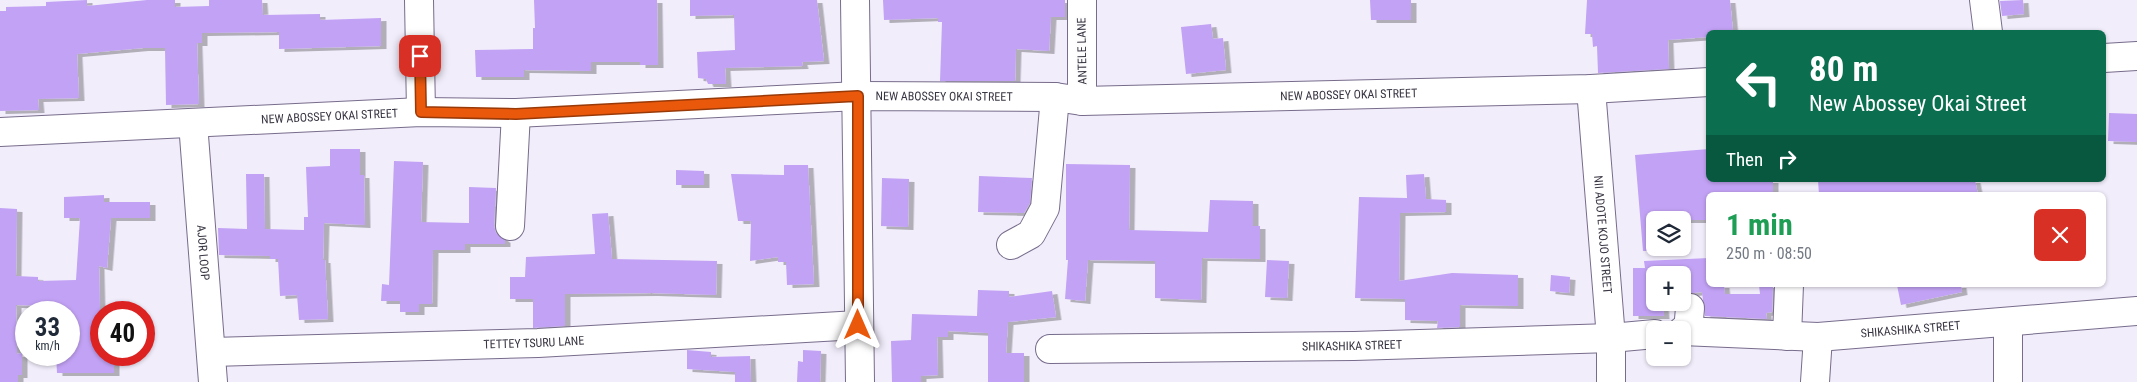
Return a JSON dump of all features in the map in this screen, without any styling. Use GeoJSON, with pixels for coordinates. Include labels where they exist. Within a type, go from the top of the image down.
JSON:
{"type":"FeatureCollection","features":[{"type":"Feature","properties":{"kind":"street"},"geometry":{"type":"LineString","coordinates":[[419,0],[421,112]]}},
{"type":"Feature","properties":{"kind":"street"},"geometry":{"type":"LineString","coordinates":[[856,0],[860,382]]}},
{"type":"Feature","properties":{"kind":"street","name":"ANTELE LANE"},"geometry":{"type":"LineString","coordinates":[[1082,0],[1082,101]]}},
{"type":"Feature","properties":{"kind":"street"},"geometry":{"type":"LineString","coordinates":[[1984,0],[1988,30]]}},
{"type":"Feature","properties":{"kind":"street"},"geometry":{"type":"LineString","coordinates":[[2106,58],[2137,56]]}},
{"type":"Feature","properties":{"kind":"street","name":"NEW ABOSSEY OKAI STREET"},"geometry":{"type":"LineString","coordinates":[[0,132],[421,112],[516,114],[858,96],[1055,97],[1082,101],[1591,88],[1706,82]]}},
{"type":"Feature","properties":{"kind":"street","name":"NII ADOTE KOJO STREET"},"geometry":{"type":"LineString","coordinates":[[1591,88],[1611,338],[1611,382]]}},
{"type":"Feature","properties":{"kind":"street"},"geometry":{"type":"LineString","coordinates":[[1011,245],[1031,234],[1045,208],[1055,97]]}},
{"type":"Feature","properties":{"kind":"street"},"geometry":{"type":"LineString","coordinates":[[510,226],[516,114]]}},
{"type":"Feature","properties":{"kind":"street","name":"AJOR LOOP"},"geometry":{"type":"LineString","coordinates":[[193,123],[213,382]]}},
{"type":"Feature","properties":{"kind":"street"},"geometry":{"type":"LineString","coordinates":[[1786,336],[1789,287]]}},
{"type":"Feature","properties":{"kind":"street","name":"SHIKASHIKA STREET"},"geometry":{"type":"LineString","coordinates":[[1691,324],[1786,336],[1818,338],[2137,311]]}},
{"type":"Feature","properties":{"kind":"street"},"geometry":{"type":"LineString","coordinates":[[2008,322],[2008,382]]}},
{"type":"Feature","properties":{"kind":"street","name":"TETTEY TSURU LANE"},"geometry":{"type":"LineString","coordinates":[[212,352],[538,342],[858,325]]}},
{"type":"Feature","properties":{"kind":"street","name":"SHIKASHIKA STREET"},"geometry":{"type":"LineString","coordinates":[[1050,349],[1354,346],[1611,338],[1646,335]]}},
{"type":"Feature","properties":{"kind":"street"},"geometry":{"type":"LineString","coordinates":[[1815,382],[1818,338]]}},
{"type":"Feature","properties":{"kind":"building"},"geometry":{"type":"Polygon","coordinates":[[[87,0],[87,6],[147,0],[175,0],[175,7],[209,6],[209,0],[262,0],[263,15],[320,14],[320,20],[381,18],[381,46],[279,49],[279,32],[202,33],[202,43],[197,43],[199,104],[166,105],[165,48],[77,54],[79,98],[38,99],[39,110],[0,111],[0,11],[6,11],[6,7],[46,6],[46,2],[87,0]]]}},
{"type":"Feature","properties":{"kind":"building"},"geometry":{"type":"Polygon","coordinates":[[[534,0],[657,0],[658,65],[640,65],[640,62],[591,62],[591,71],[524,70],[524,77],[476,77],[475,50],[533,49],[533,28],[535,28],[534,0]]]}},
{"type":"Feature","properties":{"kind":"building"},"geometry":{"type":"Polygon","coordinates":[[[690,0],[817,0],[824,61],[802,62],[803,66],[725,68],[726,84],[708,84],[706,79],[698,78],[697,52],[735,50],[734,15],[690,16],[690,0]]]}},
{"type":"Feature","properties":{"kind":"building"},"geometry":{"type":"Polygon","coordinates":[[[883,0],[1065,0],[1065,17],[1051,17],[1049,51],[1016,49],[1015,81],[940,81],[942,22],[938,22],[938,18],[884,20],[883,0]]]}},
{"type":"Feature","properties":{"kind":"building"},"geometry":{"type":"Polygon","coordinates":[[[1370,0],[1411,0],[1411,20],[1371,20],[1370,0]]]}},
{"type":"Feature","properties":{"kind":"building"},"geometry":{"type":"Polygon","coordinates":[[[1587,0],[1730,0],[1733,30],[1706,30],[1706,37],[1668,40],[1669,69],[1598,73],[1597,46],[1593,47],[1592,34],[1585,34],[1587,0]]]}},
{"type":"Feature","properties":{"kind":"building"},"geometry":{"type":"Polygon","coordinates":[[[2023,0],[2024,14],[2002,16],[2000,1],[2023,0]]]}},
{"type":"Feature","properties":{"kind":"building"},"geometry":{"type":"Polygon","coordinates":[[[1211,24],[1213,39],[1223,38],[1226,70],[1186,74],[1181,27],[1211,24]]]}},
{"type":"Feature","properties":{"kind":"building"},"geometry":{"type":"Polygon","coordinates":[[[2109,113],[2137,114],[2137,142],[2108,141],[2109,113]]]}},
{"type":"Feature","properties":{"kind":"building"},"geometry":{"type":"Polygon","coordinates":[[[330,149],[360,149],[360,175],[364,175],[365,225],[324,223],[323,260],[325,260],[328,319],[299,320],[297,295],[280,296],[278,259],[270,259],[270,256],[219,255],[218,228],[247,229],[246,174],[264,174],[265,229],[304,230],[304,217],[308,217],[306,167],[330,166],[330,149]]]}},
{"type":"Feature","properties":{"kind":"building"},"geometry":{"type":"Polygon","coordinates":[[[1706,149],[1706,182],[1773,182],[1773,192],[1706,192],[1706,220],[1691,220],[1691,211],[1646,211],[1646,251],[1643,251],[1635,155],[1706,149]]]}},
{"type":"Feature","properties":{"kind":"building"},"geometry":{"type":"Polygon","coordinates":[[[394,161],[423,162],[421,222],[469,223],[469,187],[496,188],[494,226],[496,233],[505,240],[505,244],[465,244],[465,250],[433,250],[432,304],[419,304],[419,312],[400,312],[400,301],[381,301],[382,284],[389,285],[394,161]]]}},
{"type":"Feature","properties":{"kind":"building"},"geometry":{"type":"Polygon","coordinates":[[[1066,164],[1130,165],[1129,230],[1208,232],[1210,200],[1253,201],[1253,226],[1260,226],[1260,259],[1202,258],[1201,300],[1155,298],[1155,261],[1088,260],[1085,301],[1065,299],[1068,260],[1066,260],[1066,164]]]}},
{"type":"Feature","properties":{"kind":"building"},"geometry":{"type":"Polygon","coordinates":[[[784,165],[808,165],[814,284],[787,285],[786,262],[778,262],[778,257],[750,261],[751,221],[738,221],[731,174],[784,175],[784,165]]]}},
{"type":"Feature","properties":{"kind":"building"},"geometry":{"type":"Polygon","coordinates":[[[676,170],[704,171],[704,185],[676,185],[676,170]]]}},
{"type":"Feature","properties":{"kind":"building"},"geometry":{"type":"Polygon","coordinates":[[[1424,174],[1426,199],[1446,200],[1446,212],[1400,213],[1399,281],[1452,273],[1518,275],[1518,306],[1460,305],[1460,327],[1437,328],[1438,321],[1405,320],[1405,299],[1355,298],[1359,197],[1407,198],[1406,175],[1424,174]]]}},
{"type":"Feature","properties":{"kind":"building"},"geometry":{"type":"Polygon","coordinates":[[[979,176],[1032,178],[1030,203],[1024,213],[978,212],[979,176]]]}},
{"type":"Feature","properties":{"kind":"building"},"geometry":{"type":"Polygon","coordinates":[[[882,178],[909,179],[908,227],[881,226],[882,178]]]}},
{"type":"Feature","properties":{"kind":"building"},"geometry":{"type":"Polygon","coordinates":[[[1818,182],[1975,182],[1977,192],[1819,192],[1818,182]]]}},
{"type":"Feature","properties":{"kind":"building"},"geometry":{"type":"Polygon","coordinates":[[[104,195],[104,202],[150,202],[150,218],[111,218],[107,268],[99,266],[100,301],[90,301],[90,366],[114,366],[114,373],[57,373],[57,366],[80,366],[80,301],[15,301],[15,366],[22,366],[22,375],[18,375],[18,382],[0,382],[0,208],[17,209],[16,276],[38,277],[38,281],[76,280],[80,218],[64,218],[64,197],[104,195]]]}},
{"type":"Feature","properties":{"kind":"building"},"geometry":{"type":"Polygon","coordinates":[[[608,213],[612,259],[717,261],[716,295],[652,293],[565,294],[565,326],[533,328],[533,299],[510,299],[510,277],[525,277],[526,257],[595,254],[592,214],[608,213]]]}},
{"type":"Feature","properties":{"kind":"building"},"geometry":{"type":"Polygon","coordinates":[[[1706,258],[1706,287],[1724,287],[1725,294],[1760,294],[1759,287],[1773,287],[1772,312],[1766,313],[1767,319],[1705,316],[1702,292],[1691,293],[1691,266],[1646,266],[1646,311],[1664,311],[1664,316],[1633,316],[1633,268],[1645,268],[1644,261],[1706,258]]]}},
{"type":"Feature","properties":{"kind":"building"},"geometry":{"type":"Polygon","coordinates":[[[1267,260],[1289,261],[1287,298],[1265,297],[1267,260]]]}},
{"type":"Feature","properties":{"kind":"building"},"geometry":{"type":"Polygon","coordinates":[[[1551,275],[1570,277],[1569,293],[1550,291],[1551,275]]]}},
{"type":"Feature","properties":{"kind":"building"},"geometry":{"type":"Polygon","coordinates":[[[1897,287],[1961,287],[1962,292],[1901,305],[1897,287]]]}},
{"type":"Feature","properties":{"kind":"building"},"geometry":{"type":"Polygon","coordinates":[[[978,290],[1009,291],[1009,297],[1052,291],[1056,317],[1008,322],[1006,353],[1024,353],[1024,382],[988,382],[988,333],[948,331],[948,337],[937,337],[938,375],[921,376],[921,382],[892,382],[891,341],[911,340],[912,314],[977,316],[978,290]]]}},
{"type":"Feature","properties":{"kind":"building"},"geometry":{"type":"Polygon","coordinates":[[[687,350],[711,352],[711,357],[750,356],[751,382],[735,382],[735,372],[687,369],[687,350]]]}},
{"type":"Feature","properties":{"kind":"building"},"geometry":{"type":"Polygon","coordinates":[[[803,350],[821,351],[820,382],[797,382],[798,361],[803,362],[803,350]]]}},
{"type":"Feature","properties":{"kind":"route"},"geometry":{"type":"LineString","coordinates":[[420,56],[421,112],[516,114],[858,96],[858,325]]}}]}
